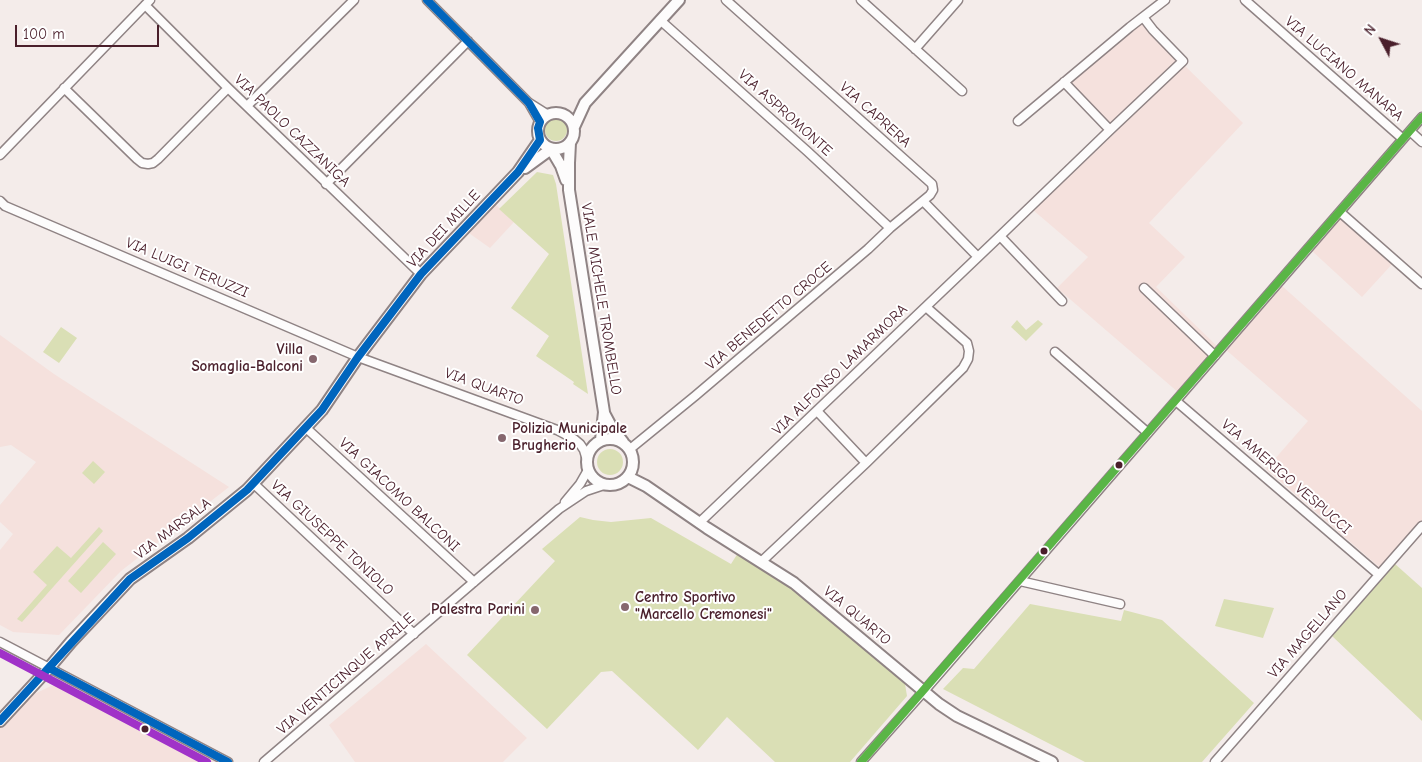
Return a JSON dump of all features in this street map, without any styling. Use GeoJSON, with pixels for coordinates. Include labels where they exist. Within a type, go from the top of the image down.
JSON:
{"type":"FeatureCollection","features":[{"type":"Feature","properties":{"kind":"main road"},"geometry":{"type":"LineString","coordinates":[[574,127],[567,117],[562,114],[548,115],[540,122],[538,128],[540,140],[551,149],[562,148],[570,143],[574,127],[585,103],[679,0]]}},
{"type":"Feature","properties":{"kind":"main road"},"geometry":{"type":"LineString","coordinates":[[562,114],[585,103]]}},
{"type":"Feature","properties":{"kind":"main road","name":"VIA DEI MILLE"},"geometry":{"type":"LineString","coordinates":[[358,356],[420,274],[518,172],[540,140]]}},
{"type":"Feature","properties":{"kind":"main road","name":"VIALE MICHELE TROMBELLO"},"geometry":{"type":"LineString","coordinates":[[570,143],[568,163],[569,190],[604,412],[601,440]]}},
{"type":"Feature","properties":{"kind":"main road","name":"VIA DEI MILLE"},"geometry":{"type":"LineString","coordinates":[[518,172],[551,149]]}},
{"type":"Feature","properties":{"kind":"main road","name":"VIALE MICHELE TROMBELLO"},"geometry":{"type":"LineString","coordinates":[[551,149],[561,166],[569,190]]}},
{"type":"Feature","properties":{"kind":"main road","name":"VIA MARSALA"},"geometry":{"type":"LineString","coordinates":[[0,721],[130,579],[188,538],[253,483],[322,410],[358,356]]}},
{"type":"Feature","properties":{"kind":"main road","name":"VIALE MICHELE TROMBELLO"},"geometry":{"type":"LineString","coordinates":[[604,412],[612,428],[627,447]]}},
{"type":"Feature","properties":{"kind":"main road"},"geometry":{"type":"LineString","coordinates":[[614,439],[627,447],[632,455],[630,473],[617,484],[604,485],[597,482],[587,465],[591,448],[601,440],[614,439]]}},
{"type":"Feature","properties":{"kind":"main road","name":"VIA QUARTO"},"geometry":{"type":"LineString","coordinates":[[630,473],[637,476],[646,486],[700,523],[762,562],[813,598],[939,704],[957,716],[1052,762]]}},
{"type":"Feature","properties":{"kind":"street"},"geometry":{"type":"LineString","coordinates":[[247,106],[354,0]]}},
{"type":"Feature","properties":{"kind":"street"},"geometry":{"type":"LineString","coordinates":[[427,0],[529,103],[548,115]]}},
{"type":"Feature","properties":{"kind":"street","name":"VIA CAPRERA"},"geometry":{"type":"LineString","coordinates":[[726,0],[932,184],[933,192],[923,201]]}},
{"type":"Feature","properties":{"kind":"street"},"geometry":{"type":"LineString","coordinates":[[861,0],[962,91]]}},
{"type":"Feature","properties":{"kind":"street"},"geometry":{"type":"LineString","coordinates":[[915,49],[958,0]]}},
{"type":"Feature","properties":{"kind":"street"},"geometry":{"type":"LineString","coordinates":[[1018,121],[1165,0]]}},
{"type":"Feature","properties":{"kind":"street","name":"VIA LUCIANO MANARA"},"geometry":{"type":"LineString","coordinates":[[1245,0],[1403,139]]}},
{"type":"Feature","properties":{"kind":"street"},"geometry":{"type":"LineString","coordinates":[[0,155],[148,2]]}},
{"type":"Feature","properties":{"kind":"street","name":"VIA PAOLO CAZZANIGA"},"geometry":{"type":"LineString","coordinates":[[148,2],[228,88],[420,274]]}},
{"type":"Feature","properties":{"kind":"street","name":"VIA ALFONSO LAMARMORA"},"geometry":{"type":"LineString","coordinates":[[700,523],[1184,61],[1153,30],[1143,17]]}},
{"type":"Feature","properties":{"kind":"street","name":"VIA ASPROMONTE"},"geometry":{"type":"LineString","coordinates":[[660,20],[807,150],[890,228]]}},
{"type":"Feature","properties":{"kind":"street"},"geometry":{"type":"LineString","coordinates":[[326,184],[468,41]]}},
{"type":"Feature","properties":{"kind":"street"},"geometry":{"type":"LineString","coordinates":[[1064,82],[1110,130]]}},
{"type":"Feature","properties":{"kind":"street"},"geometry":{"type":"LineString","coordinates":[[64,88],[137,159],[142,163],[148,164],[158,159],[228,88]]}},
{"type":"Feature","properties":{"kind":"street"},"geometry":{"type":"LineString","coordinates":[[529,103],[540,122]]}},
{"type":"Feature","properties":{"kind":"street"},"geometry":{"type":"LineString","coordinates":[[861,762],[1422,117]]}},
{"type":"Feature","properties":{"kind":"street"},"geometry":{"type":"LineString","coordinates":[[1410,131],[1422,142]]}},
{"type":"Feature","properties":{"kind":"street"},"geometry":{"type":"LineString","coordinates":[[923,201],[978,257]]}},
{"type":"Feature","properties":{"kind":"street","name":"VIA BENEDETTO CROCE"},"geometry":{"type":"LineString","coordinates":[[627,447],[696,396],[923,201]]}},
{"type":"Feature","properties":{"kind":"street","name":"VIA LUIGI TERUZZI"},"geometry":{"type":"LineString","coordinates":[[2,205],[358,356]]}},
{"type":"Feature","properties":{"kind":"street"},"geometry":{"type":"LineString","coordinates":[[1340,212],[1422,284]]}},
{"type":"Feature","properties":{"kind":"street"},"geometry":{"type":"LineString","coordinates":[[1000,236],[1062,301]]}},
{"type":"Feature","properties":{"kind":"street"},"geometry":{"type":"LineString","coordinates":[[1144,288],[1215,356]]}},
{"type":"Feature","properties":{"kind":"street"},"geometry":{"type":"LineString","coordinates":[[762,562],[963,368],[968,360],[969,351],[967,343],[926,307]]}},
{"type":"Feature","properties":{"kind":"street"},"geometry":{"type":"LineString","coordinates":[[1056,352],[1148,433]]}},
{"type":"Feature","properties":{"kind":"street","name":"VIA QUARTO"},"geometry":{"type":"LineString","coordinates":[[358,356],[557,430],[579,442],[584,450],[587,465]]}},
{"type":"Feature","properties":{"kind":"street","name":"VIA AMERIGO VESPUCCI"},"geometry":{"type":"LineString","coordinates":[[1176,401],[1378,574]]}},
{"type":"Feature","properties":{"kind":"street"},"geometry":{"type":"LineString","coordinates":[[817,411],[866,463]]}},
{"type":"Feature","properties":{"kind":"street","name":"VIA GIACOMO BALCONI"},"geometry":{"type":"LineString","coordinates":[[305,427],[474,582]]}},
{"type":"Feature","properties":{"kind":"street","name":"VIA VENTICINQUE APRILE"},"geometry":{"type":"LineString","coordinates":[[559,509],[580,484],[587,465]]}},
{"type":"Feature","properties":{"kind":"street","name":"VIA GIUSEPPE TONIOLO"},"geometry":{"type":"LineString","coordinates":[[253,483],[414,634]]}},
{"type":"Feature","properties":{"kind":"street","name":"VIA VENTICINQUE APRILE"},"geometry":{"type":"LineString","coordinates":[[264,762],[559,509],[586,491],[604,485]]}},
{"type":"Feature","properties":{"kind":"street","name":"VIA MAGELLANO"},"geometry":{"type":"LineString","coordinates":[[1215,762],[1422,526]]}},
{"type":"Feature","properties":{"kind":"street"},"geometry":{"type":"LineString","coordinates":[[1020,581],[1120,604]]}},
{"type":"Feature","properties":{"kind":"street"},"geometry":{"type":"LineString","coordinates":[[0,642],[228,762]]}},
{"type":"Feature","properties":{"kind":"shaded area"},"geometry":{"type":"Polygon","coordinates":[[[1142,19],[1180,61],[1243,123],[1149,223],[1185,257],[1156,287],[1219,348],[1179,393],[1057,288],[1088,257],[1033,210],[1115,133],[1067,82],[1142,19]]]}},
{"type":"Feature","properties":{"kind":"shaded area"},"geometry":{"type":"Polygon","coordinates":[[[493,202],[514,222],[490,248],[466,231],[493,202]]]}},
{"type":"Feature","properties":{"kind":"shaded area"},"geometry":{"type":"Polygon","coordinates":[[[1341,215],[1394,262],[1362,297],[1311,250],[1341,215]]]}},
{"type":"Feature","properties":{"kind":"shaded area"},"geometry":{"type":"Polygon","coordinates":[[[1281,285],[1422,411],[1422,532],[1386,573],[1266,469],[1308,421],[1225,349],[1281,285]]]}},
{"type":"Feature","properties":{"kind":"shaded area"},"geometry":{"type":"Polygon","coordinates":[[[0,335],[54,374],[229,487],[121,571],[59,635],[13,632],[0,625],[0,550],[13,534],[0,522],[0,505],[36,462],[11,445],[0,447],[0,335]]]}},
{"type":"Feature","properties":{"kind":"shaded area"},"geometry":{"type":"Polygon","coordinates":[[[426,644],[527,738],[503,762],[355,762],[329,725],[426,644]]]}},
{"type":"Feature","properties":{"kind":"shaded area"},"geometry":{"type":"Polygon","coordinates":[[[64,685],[76,689],[219,762],[0,762],[0,724],[24,699],[51,686],[64,685]]]}},
{"type":"Feature","properties":{"kind":"green space"},"geometry":{"type":"Polygon","coordinates":[[[556,119],[566,126],[567,130],[560,140],[556,141],[546,134],[545,130],[552,120],[556,119]]]}},
{"type":"Feature","properties":{"kind":"green space"},"geometry":{"type":"Polygon","coordinates":[[[537,172],[553,175],[556,184],[588,394],[536,356],[549,336],[511,308],[549,254],[499,209],[537,172]]]}},
{"type":"Feature","properties":{"kind":"green space"},"geometry":{"type":"Polygon","coordinates":[[[1017,320],[1026,330],[1038,320],[1043,324],[1026,341],[1011,327],[1017,320]]]}},
{"type":"Feature","properties":{"kind":"green space"},"geometry":{"type":"Polygon","coordinates":[[[61,327],[77,338],[59,363],[43,352],[61,327]]]}},
{"type":"Feature","properties":{"kind":"green space"},"geometry":{"type":"Polygon","coordinates":[[[610,449],[619,453],[623,462],[619,471],[610,475],[601,471],[597,462],[601,453],[610,449]]]}},
{"type":"Feature","properties":{"kind":"green space"},"geometry":{"type":"Polygon","coordinates":[[[93,461],[105,472],[94,484],[82,473],[93,461]]]}},
{"type":"Feature","properties":{"kind":"green space","name":"Centro Sportivo \"Marcello Cremonesi\""},"geometry":{"type":"Polygon","coordinates":[[[580,517],[611,522],[651,518],[731,564],[738,553],[785,583],[905,684],[907,696],[850,762],[775,762],[727,717],[698,750],[612,671],[601,672],[547,729],[467,655],[555,561],[542,549],[580,517]]]}},
{"type":"Feature","properties":{"kind":"green space"},"geometry":{"type":"Polygon","coordinates":[[[99,527],[103,531],[22,622],[17,619],[47,585],[33,572],[57,546],[71,558],[99,527]]]}},
{"type":"Feature","properties":{"kind":"green space"},"geometry":{"type":"Polygon","coordinates":[[[103,542],[116,554],[81,593],[68,581],[103,542]]]}},
{"type":"Feature","properties":{"kind":"green space"},"geometry":{"type":"Polygon","coordinates":[[[1395,564],[1422,588],[1422,721],[1332,636],[1395,564]]]}},
{"type":"Feature","properties":{"kind":"green space"},"geometry":{"type":"Polygon","coordinates":[[[1224,599],[1274,608],[1263,638],[1215,626],[1224,599]]]}},
{"type":"Feature","properties":{"kind":"green space"},"geometry":{"type":"Polygon","coordinates":[[[1030,604],[1121,621],[1124,610],[1162,620],[1254,703],[1202,762],[1085,762],[943,689],[963,668],[974,669],[1030,604]]]}},
{"type":"Feature","properties":{"kind":"transit line"},"geometry":{"type":"LineString","coordinates":[[0,721],[130,579],[188,538],[247,490],[322,410],[358,357],[421,274],[518,172],[540,140],[538,128],[540,122],[529,103],[427,0]]}},
{"type":"Feature","properties":{"kind":"transit line"},"geometry":{"type":"LineString","coordinates":[[861,762],[1422,117]]}},
{"type":"Feature","properties":{"kind":"transit line"},"geometry":{"type":"LineString","coordinates":[[0,653],[207,762]]}},
{"type":"Feature","properties":{"kind":"transit line"},"geometry":{"type":"LineString","coordinates":[[49,668],[228,762]]}},
{"type":"Feature","properties":{"kind":"place","name":"Villa Somaglia-Balconi"},"geometry":{"type":"Point","coordinates":[313,359]}},
{"type":"Feature","properties":{"kind":"place","name":"Polizia Municipale Brugherio"},"geometry":{"type":"Point","coordinates":[502,438]}},
{"type":"Feature","properties":{"kind":"place","name":"Centro Sportivo \"Marcello Cremonesi\""},"geometry":{"type":"Point","coordinates":[625,607]}},
{"type":"Feature","properties":{"kind":"place","name":"Palestra Parini"},"geometry":{"type":"Point","coordinates":[535,610]}}]}
